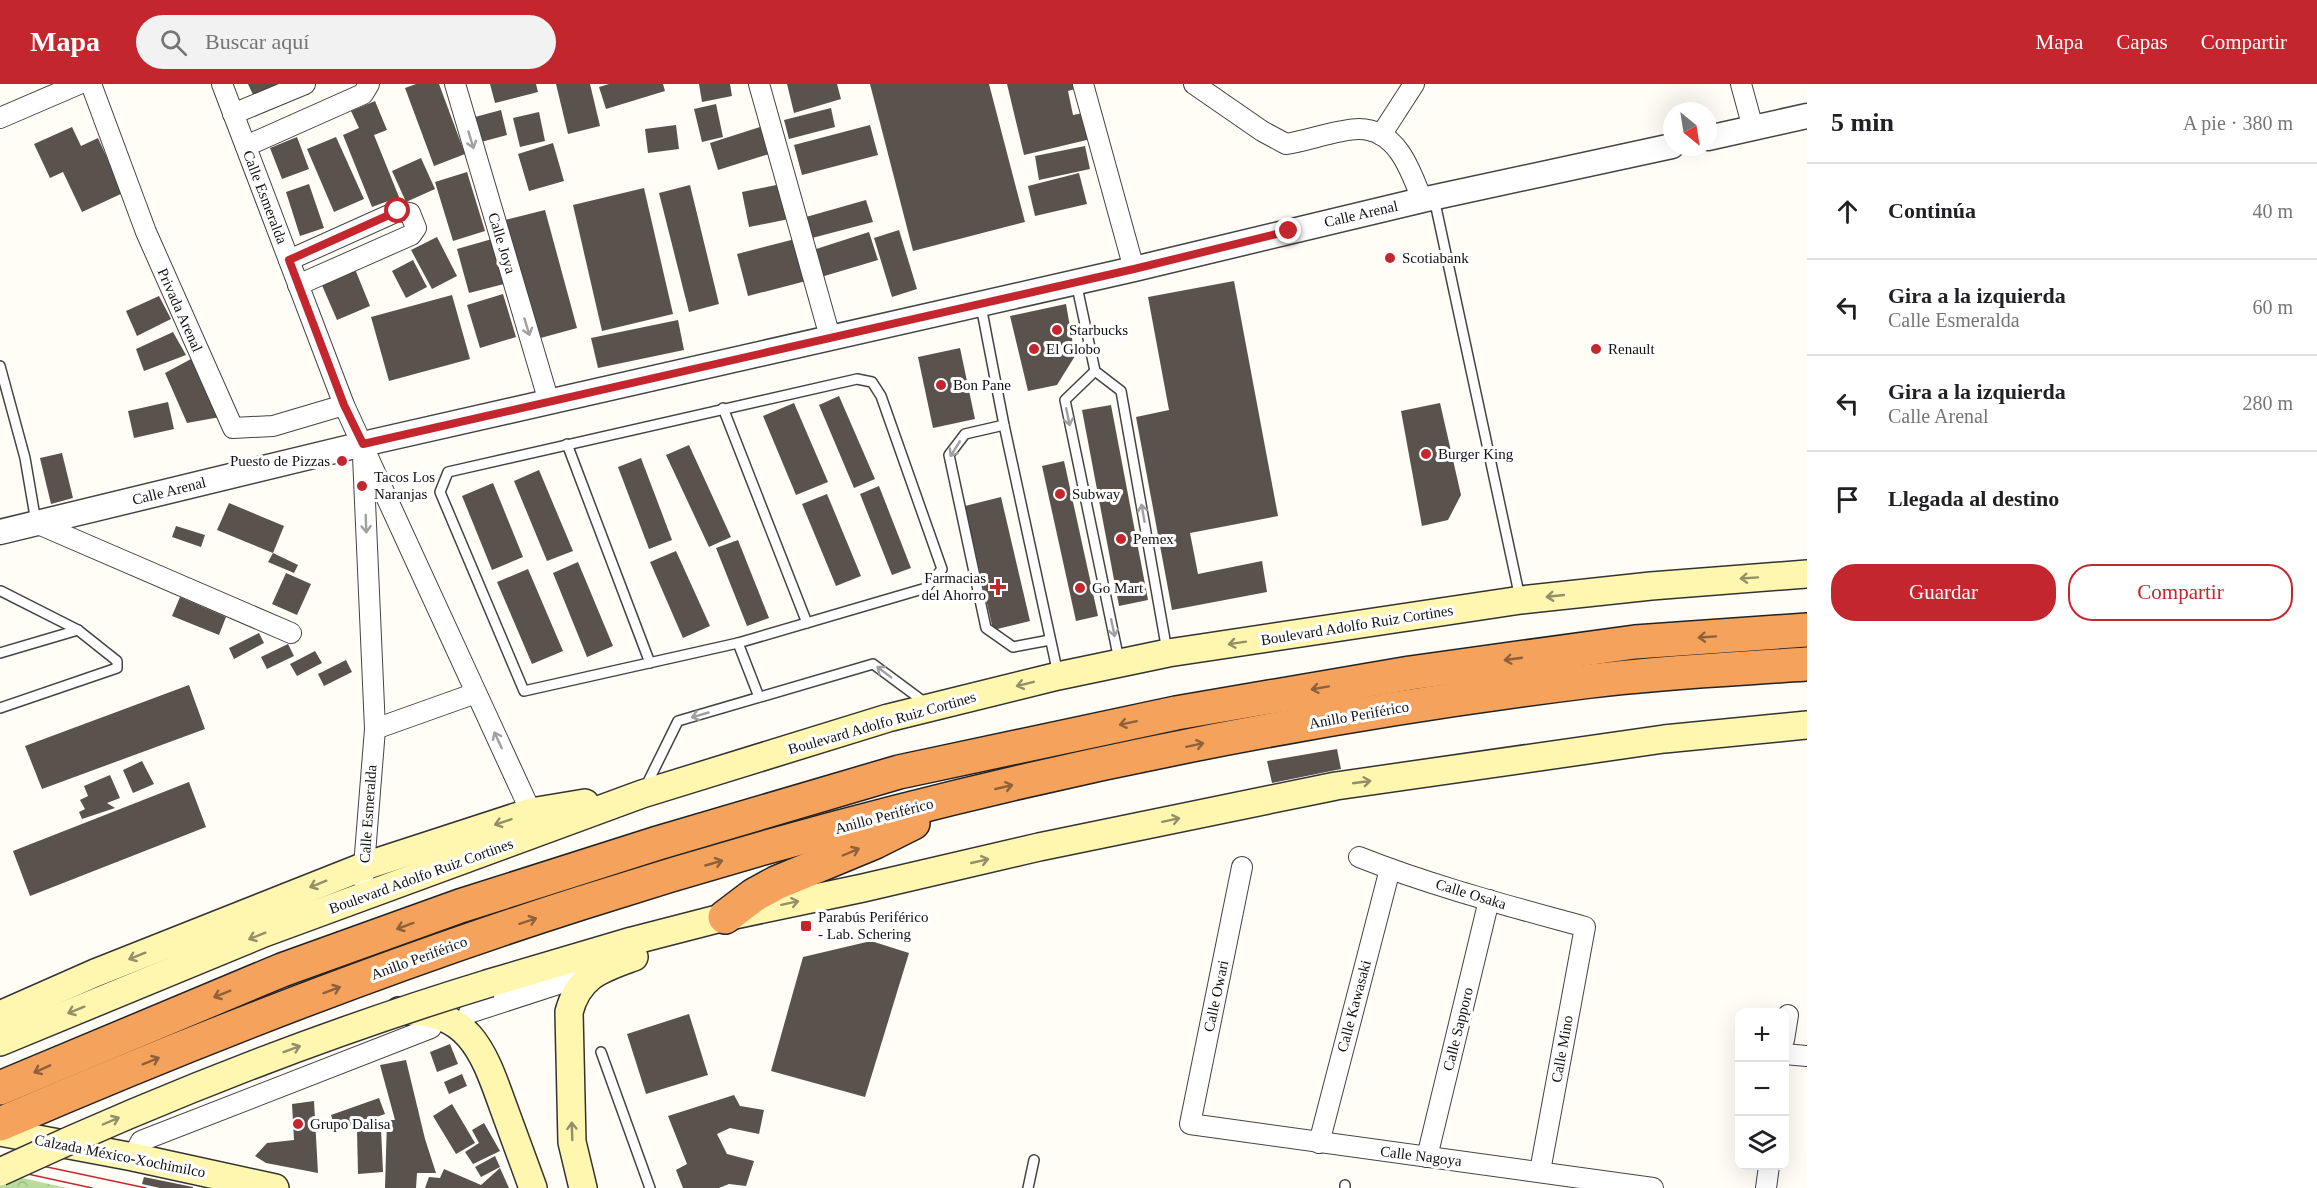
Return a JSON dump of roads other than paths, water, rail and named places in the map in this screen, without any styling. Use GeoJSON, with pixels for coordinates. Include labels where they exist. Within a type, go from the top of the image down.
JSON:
{"type":"FeatureCollection","features":[{"type":"Feature","properties":{"kind":"highway"},"geometry":{"type":"LineString","coordinates":[[0,1088],[47,1066],[282,970],[460,906],[658,843],[899,772],[1176,712],[1410,673],[1635,642],[1807,630]]}},
{"type":"Feature","properties":{"kind":"highway","name":"Anillo Periférico"},"geometry":{"type":"LineString","coordinates":[[0,1124],[236,1026],[472,939],[677,874],[875,818],[958,797],[1225,738],[1467,697],[1597,680],[1807,664]]}},
{"type":"Feature","properties":{"kind":"highway"},"geometry":{"type":"LineString","coordinates":[[725,917],[754,895],[776,883],[875,842],[958,797]]}},
{"type":"Feature","properties":{"kind":"main road","name":"Boulevard Adolfo Ruiz Cortines"},"geometry":{"type":"LineString","coordinates":[[0,1042],[264,933],[642,794],[888,718],[1058,676],[1168,653],[1521,600],[1651,586],[1807,574]]}},
{"type":"Feature","properties":{"kind":"main road"},"geometry":{"type":"LineString","coordinates":[[0,1172],[132,1112],[262,1060],[398,1011],[725,917],[1039,847],[1336,786],[1664,740],[1807,725]]}},
{"type":"Feature","properties":{"kind":"main road"},"geometry":{"type":"LineString","coordinates":[[0,1015],[95,973],[365,866],[531,812],[642,794]]}},
{"type":"Feature","properties":{"kind":"main road"},"geometry":{"type":"LineString","coordinates":[[583,1188],[572,1142],[569,1012],[575,995],[582,985],[600,970],[635,957],[687,927]]}},
{"type":"Feature","properties":{"kind":"main road"},"geometry":{"type":"LineString","coordinates":[[398,1011],[428,1012],[455,1024],[475,1041],[488,1064],[533,1188]]}},
{"type":"Feature","properties":{"kind":"main road","name":"Calzada México-Xochimilco"},"geometry":{"type":"LineString","coordinates":[[0,1132],[132,1157],[275,1188]]}},
{"type":"Feature","properties":{"kind":"street"},"geometry":{"type":"LineString","coordinates":[[0,118],[79,84]]}},
{"type":"Feature","properties":{"kind":"street","name":"Privada Arenal"},"geometry":{"type":"LineString","coordinates":[[91,84],[146,232],[233,428],[273,426],[344,405]]}},
{"type":"Feature","properties":{"kind":"street","name":"Calle Esmeralda"},"geometry":{"type":"LineString","coordinates":[[222,84],[344,405],[531,812]]}},
{"type":"Feature","properties":{"kind":"street"},"geometry":{"type":"LineString","coordinates":[[233,114],[305,84]]}},
{"type":"Feature","properties":{"kind":"street"},"geometry":{"type":"LineString","coordinates":[[246,146],[363,94],[369,84]]}},
{"type":"Feature","properties":{"kind":"street","name":"Calle Joya"},"geometry":{"type":"LineString","coordinates":[[454,84],[549,402]]}},
{"type":"Feature","properties":{"kind":"street"},"geometry":{"type":"LineString","coordinates":[[759,84],[830,338]]}},
{"type":"Feature","properties":{"kind":"street"},"geometry":{"type":"LineString","coordinates":[[1083,84],[1134,269]]}},
{"type":"Feature","properties":{"kind":"street"},"geometry":{"type":"LineString","coordinates":[[1194,84],[1262,131],[1286,144],[1358,129],[1375,131],[1395,146],[1428,199]]}},
{"type":"Feature","properties":{"kind":"street"},"geometry":{"type":"LineString","coordinates":[[1381,135],[1414,84]]}},
{"type":"Feature","properties":{"kind":"street"},"geometry":{"type":"LineString","coordinates":[[1741,84],[1754,128]]}},
{"type":"Feature","properties":{"kind":"street"},"geometry":{"type":"LineString","coordinates":[[1717,136],[1807,116]]}},
{"type":"Feature","properties":{"kind":"street","name":"Calle Arenal"},"geometry":{"type":"LineString","coordinates":[[0,532],[363,444],[1134,269],[1428,199],[1663,148]]}},
{"type":"Feature","properties":{"kind":"street"},"geometry":{"type":"LineString","coordinates":[[289,260],[398,211],[410,213],[416,228],[411,235],[298,285]]}},
{"type":"Feature","properties":{"kind":"street","name":"Calle Esmeralda"},"geometry":{"type":"LineString","coordinates":[[359,899],[365,866],[375,729],[363,444]]}},
{"type":"Feature","properties":{"kind":"street"},"geometry":{"type":"LineString","coordinates":[[36,523],[291,633]]}},
{"type":"Feature","properties":{"kind":"street"},"geometry":{"type":"LineString","coordinates":[[375,729],[476,693]]}},
{"type":"Feature","properties":{"kind":"street","name":"Calle Osaka"},"geometry":{"type":"LineString","coordinates":[[1359,857],[1489,900],[1585,927]]}},
{"type":"Feature","properties":{"kind":"street","name":"Calle Owari"},"geometry":{"type":"LineString","coordinates":[[1190,1124],[1242,867]]}},
{"type":"Feature","properties":{"kind":"street","name":"Calle Kawasaki"},"geometry":{"type":"LineString","coordinates":[[1319,1143],[1390,869]]}},
{"type":"Feature","properties":{"kind":"street","name":"Calle Sapporo"},"geometry":{"type":"LineString","coordinates":[[1427,1157],[1489,900]]}},
{"type":"Feature","properties":{"kind":"street","name":"Calle Mino"},"geometry":{"type":"LineString","coordinates":[[1540,1171],[1585,927]]}},
{"type":"Feature","properties":{"kind":"street"},"geometry":{"type":"LineString","coordinates":[[469,1013],[600,970]]}},
{"type":"Feature","properties":{"kind":"street"},"geometry":{"type":"LineString","coordinates":[[132,1157],[141,1141],[430,1028]]}},
{"type":"Feature","properties":{"kind":"street"},"geometry":{"type":"LineString","coordinates":[[1789,1054],[1807,1056]]}},
{"type":"Feature","properties":{"kind":"street","name":"Calle Nagoya"},"geometry":{"type":"LineString","coordinates":[[1190,1124],[1540,1171],[1598,1184],[1653,1188]]}},
{"type":"Feature","properties":{"kind":"street"},"geometry":{"type":"LineString","coordinates":[[1766,1188],[1768,1170]]}},
{"type":"Feature","properties":{"kind":"lane"},"geometry":{"type":"LineString","coordinates":[[1428,199],[1521,600]]}},
{"type":"Feature","properties":{"kind":"lane"},"geometry":{"type":"LineString","coordinates":[[1076,282],[1095,371],[1122,391],[1168,653]]}},
{"type":"Feature","properties":{"kind":"lane"},"geometry":{"type":"LineString","coordinates":[[981,303],[1004,425],[1058,676]]}},
{"type":"Feature","properties":{"kind":"lane"},"geometry":{"type":"LineString","coordinates":[[0,366],[26,458],[36,523]]}},
{"type":"Feature","properties":{"kind":"lane"},"geometry":{"type":"LineString","coordinates":[[1095,371],[1065,400],[1120,664]]}},
{"type":"Feature","properties":{"kind":"lane"},"geometry":{"type":"LineString","coordinates":[[857,379],[872,382],[881,396],[942,569],[926,588],[807,623],[738,643],[524,691],[440,492],[448,472],[567,444],[857,379]]}},
{"type":"Feature","properties":{"kind":"lane"},"geometry":{"type":"LineString","coordinates":[[723,408],[807,623]]}},
{"type":"Feature","properties":{"kind":"lane"},"geometry":{"type":"LineString","coordinates":[[1004,425],[965,434],[949,455],[981,605],[986,628],[1013,647],[1050,640]]}},
{"type":"Feature","properties":{"kind":"lane"},"geometry":{"type":"LineString","coordinates":[[567,444],[650,663]]}},
{"type":"Feature","properties":{"kind":"lane"},"geometry":{"type":"LineString","coordinates":[[0,582],[0,591],[78,630],[117,661],[117,668],[0,708]]}},
{"type":"Feature","properties":{"kind":"lane"},"geometry":{"type":"LineString","coordinates":[[0,653],[78,630]]}},
{"type":"Feature","properties":{"kind":"lane"},"geometry":{"type":"LineString","coordinates":[[738,643],[759,697]]}},
{"type":"Feature","properties":{"kind":"lane"},"geometry":{"type":"LineString","coordinates":[[642,794],[678,721],[873,664],[931,708]]}},
{"type":"Feature","properties":{"kind":"lane"},"geometry":{"type":"LineString","coordinates":[[601,1052],[650,1188]]}},
{"type":"Feature","properties":{"kind":"lane"},"geometry":{"type":"LineString","coordinates":[[1028,1188],[1034,1160]]}},
{"type":"Feature","properties":{"kind":"tram line"},"geometry":{"type":"LineString","coordinates":[[0,1157],[146,1188]]}},
{"type":"Feature","properties":{"kind":"tram line"},"geometry":{"type":"LineString","coordinates":[[0,1168],[92,1188]]}},
{"type":"Feature","properties":{"kind":"place","name":"Scotiabank"},"geometry":{"type":"Point","coordinates":[1390,258]}},
{"type":"Feature","properties":{"kind":"place","name":"Starbucks"},"geometry":{"type":"Point","coordinates":[1057,330]}},
{"type":"Feature","properties":{"kind":"place","name":"El Globo"},"geometry":{"type":"Point","coordinates":[1034,349]}},
{"type":"Feature","properties":{"kind":"place","name":"Renault"},"geometry":{"type":"Point","coordinates":[1596,349]}},
{"type":"Feature","properties":{"kind":"place","name":"Bon Pane"},"geometry":{"type":"Point","coordinates":[941,385]}},
{"type":"Feature","properties":{"kind":"place","name":"Burger King"},"geometry":{"type":"Point","coordinates":[1426,454]}},
{"type":"Feature","properties":{"kind":"place","name":"Puesto de Pizzas"},"geometry":{"type":"Point","coordinates":[342,461]}},
{"type":"Feature","properties":{"kind":"place","name":"Tacos Los Naranjas"},"geometry":{"type":"Point","coordinates":[362,486]}},
{"type":"Feature","properties":{"kind":"place","name":"Subway"},"geometry":{"type":"Point","coordinates":[1060,494]}},
{"type":"Feature","properties":{"kind":"place","name":"Pemex"},"geometry":{"type":"Point","coordinates":[1121,539]}},
{"type":"Feature","properties":{"kind":"place","name":"Farmacias del Ahorro"},"geometry":{"type":"Point","coordinates":[998,587]}},
{"type":"Feature","properties":{"kind":"place","name":"Go Mart"},"geometry":{"type":"Point","coordinates":[1080,588]}},
{"type":"Feature","properties":{"kind":"place","name":"Parabús Periférico - Lab. Schering"},"geometry":{"type":"Point","coordinates":[806,926]}},
{"type":"Feature","properties":{"kind":"place","name":"Grupo Dalisa"},"geometry":{"type":"Point","coordinates":[298,1124]}}]}
